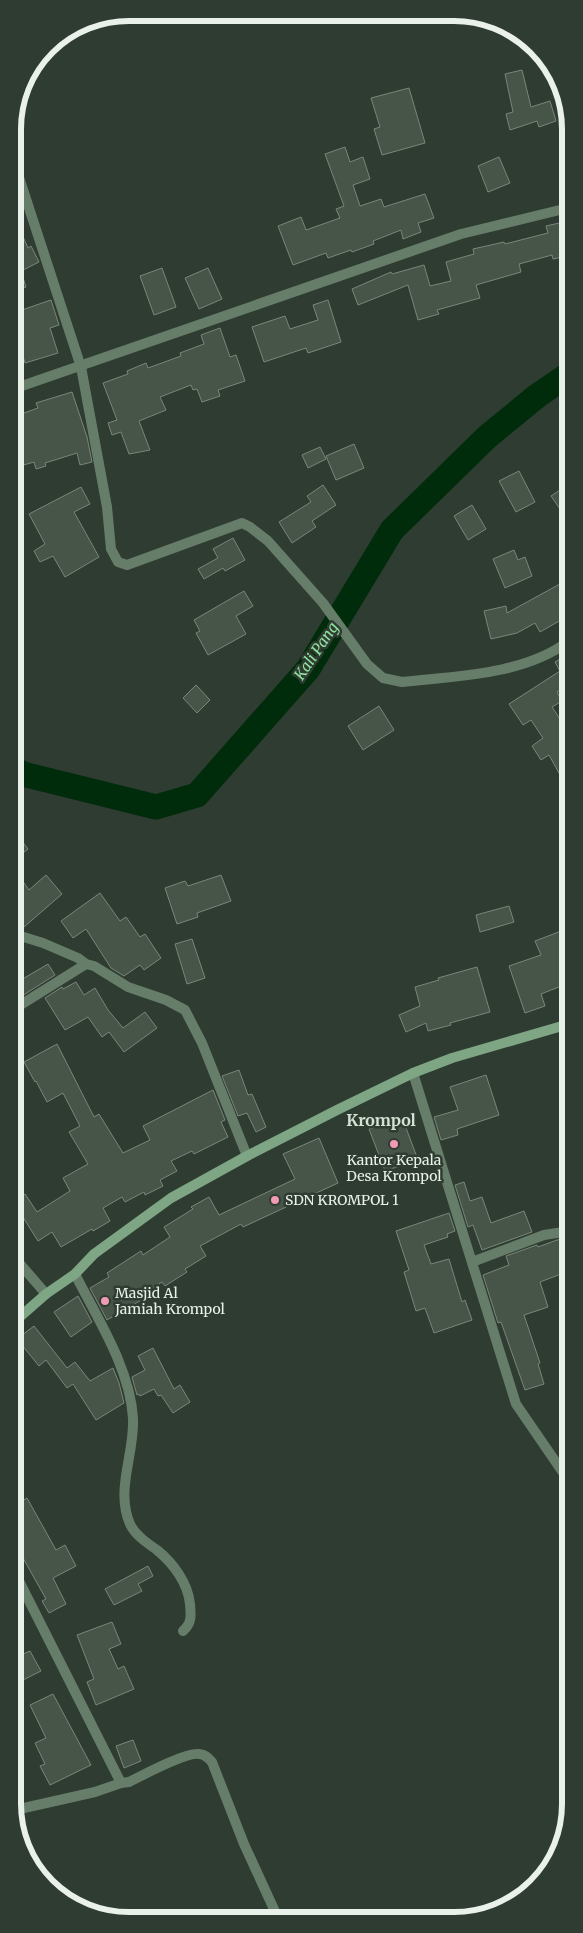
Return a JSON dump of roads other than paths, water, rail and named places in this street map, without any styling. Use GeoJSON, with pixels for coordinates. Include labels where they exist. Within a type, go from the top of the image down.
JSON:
{"type":"FeatureCollection","features":[{"type":"Feature","properties":{"kind":"street"},"geometry":{"type":"LineString","coordinates":[[21,183],[81,366],[107,507],[111,549],[118,562],[127,565],[242,523],[250,526],[268,541],[323,603],[367,664],[383,678],[402,682],[476,674],[531,662],[562,646]]}},
{"type":"Feature","properties":{"kind":"street"},"geometry":{"type":"LineString","coordinates":[[21,386],[461,234],[562,209]]}},
{"type":"Feature","properties":{"kind":"street"},"geometry":{"type":"LineString","coordinates":[[21,936],[78,958],[128,987],[166,1000],[185,1010],[202,1043],[247,1156]]}},
{"type":"Feature","properties":{"kind":"street"},"geometry":{"type":"LineString","coordinates":[[21,1005],[86,964]]}},
{"type":"Feature","properties":{"kind":"street"},"geometry":{"type":"LineString","coordinates":[[21,1316],[46,1294],[75,1274],[94,1254],[171,1198],[247,1156],[413,1073],[452,1058],[562,1026]]}},
{"type":"Feature","properties":{"kind":"street"},"geometry":{"type":"LineString","coordinates":[[413,1073],[516,1404],[562,1471]]}},
{"type":"Feature","properties":{"kind":"street"},"geometry":{"type":"LineString","coordinates":[[472,1262],[544,1235],[562,1232]]}},
{"type":"Feature","properties":{"kind":"street"},"geometry":{"type":"LineString","coordinates":[[21,1265],[46,1294]]}},
{"type":"Feature","properties":{"kind":"street"},"geometry":{"type":"LineString","coordinates":[[75,1274],[127,1380],[133,1419],[124,1502],[130,1525],[143,1540],[166,1558],[176,1569],[189,1597],[192,1617],[189,1626],[182,1631]]}},
{"type":"Feature","properties":{"kind":"street"},"geometry":{"type":"LineString","coordinates":[[21,1585],[121,1783]]}},
{"type":"Feature","properties":{"kind":"street"},"geometry":{"type":"LineString","coordinates":[[21,1809],[95,1792],[129,1782],[191,1754],[202,1754],[212,1762],[244,1844],[275,1912]]}},
{"type":"Feature","properties":{"kind":"waterway","name":"Kali Pang"},"geometry":{"type":"LineString","coordinates":[[21,773],[156,807],[197,795],[308,669],[392,530],[487,437],[537,396],[562,379]]}},
{"type":"Feature","properties":{"kind":"place","name":"Kantor Kepala Desa Krompol"},"geometry":{"type":"Point","coordinates":[394,1144]}},
{"type":"Feature","properties":{"kind":"place","name":"SDN KROMPOL 1"},"geometry":{"type":"Point","coordinates":[275,1200]}},
{"type":"Feature","properties":{"kind":"place","name":"Masjid Al Jamiah Krompol"},"geometry":{"type":"Point","coordinates":[105,1301]}},
{"type":"Feature","properties":{"kind":"district","name":"Krompol"},"geometry":{"type":"Point","coordinates":[381,1120]}}]}
